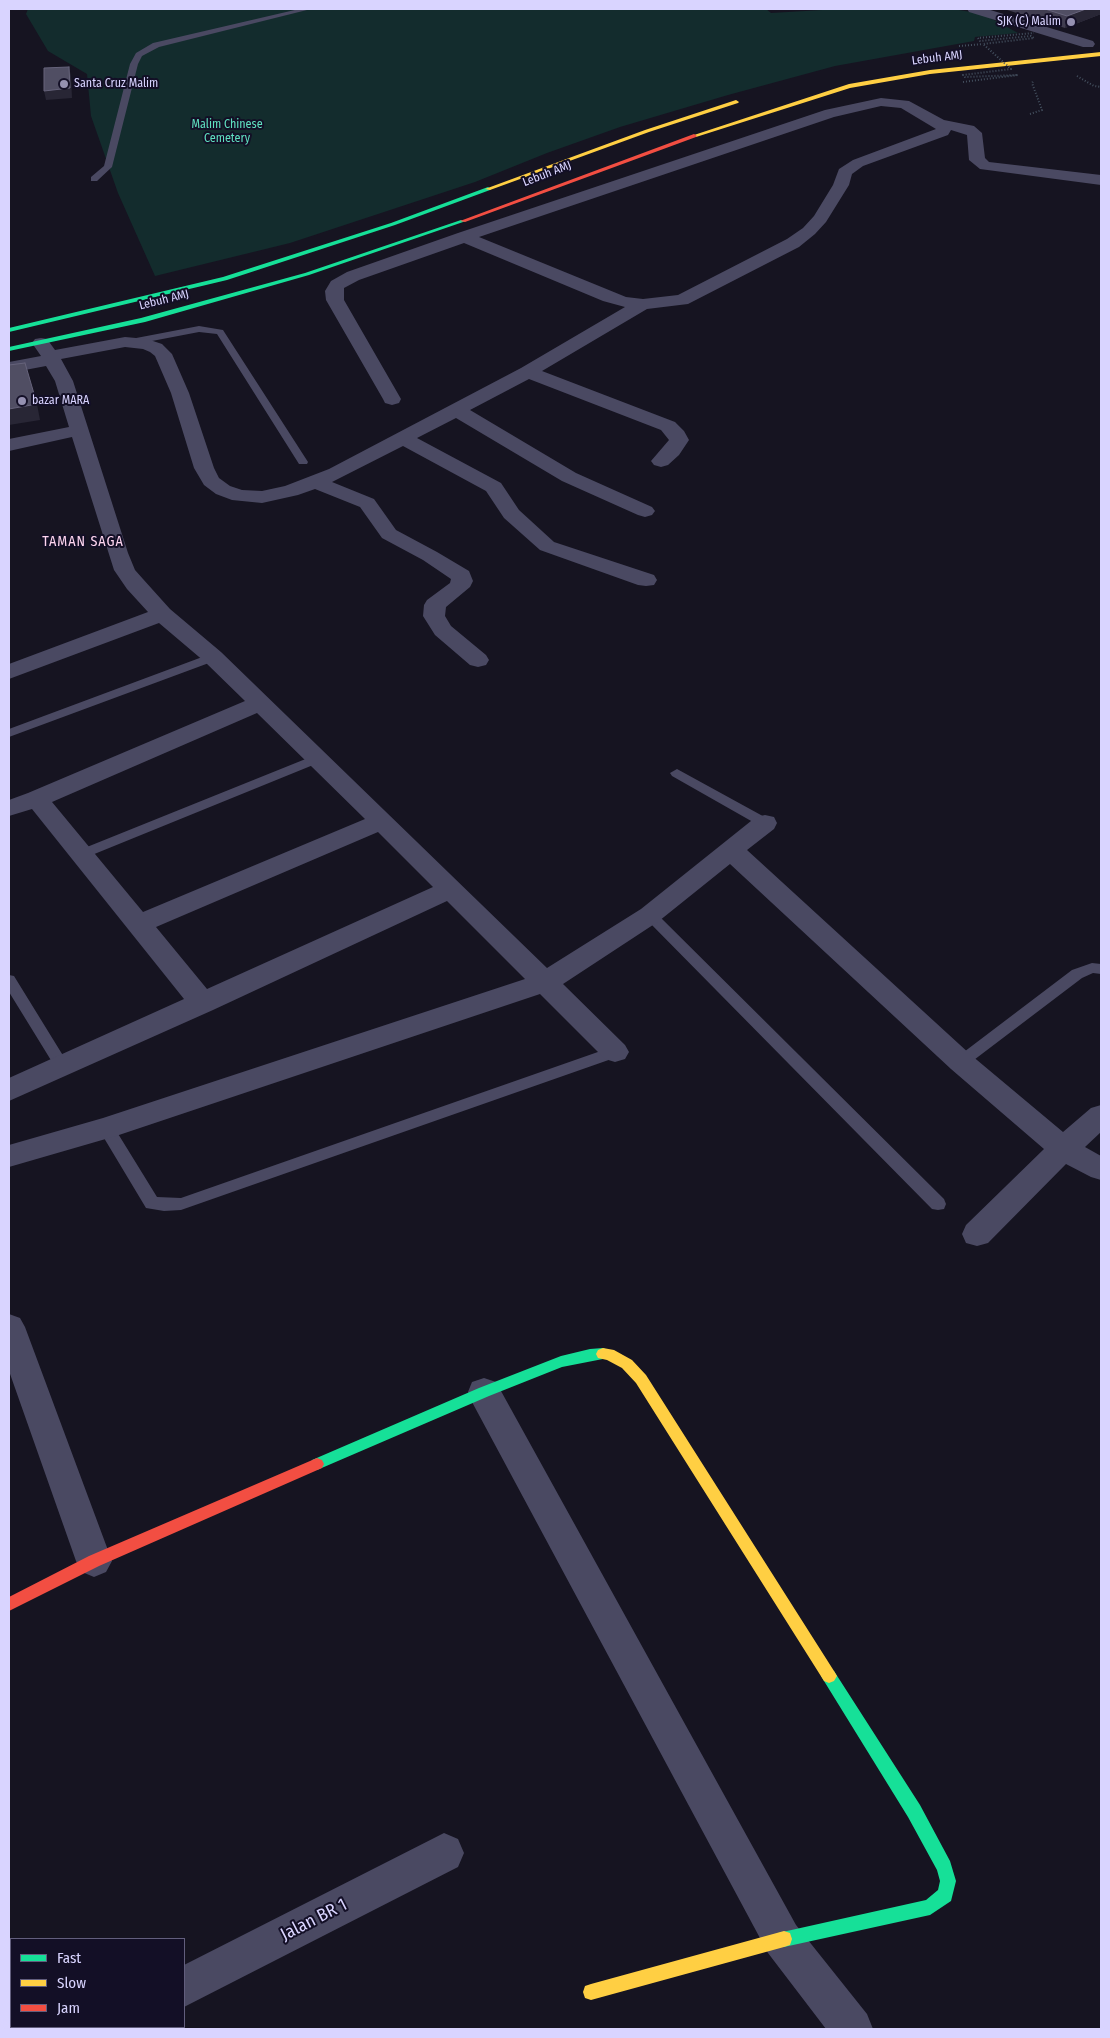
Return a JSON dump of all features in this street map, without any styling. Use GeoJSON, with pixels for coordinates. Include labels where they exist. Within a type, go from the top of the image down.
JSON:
{"type":"FeatureCollection","features":[{"type":"Feature","properties":{"kind":"main road"},"geometry":{"type":"LineString","coordinates":[[1050,45],[1095,44]]}},
{"type":"Feature","properties":{"kind":"main road","name":"Lebuh AMJ"},"geometry":{"type":"LineString","coordinates":[[9,349],[47,352],[142,320],[307,274],[449,226],[650,151],[788,103],[849,86],[940,71],[1038,59],[1101,54]]}},
{"type":"Feature","properties":{"kind":"main road","name":"Lebuh AMJ"},"geometry":{"type":"LineString","coordinates":[[9,330],[142,300],[225,279],[287,260],[393,224],[691,116],[751,98]]}},
{"type":"Feature","properties":{"kind":"main road"},"geometry":{"type":"LineString","coordinates":[[9,1604],[94,1561],[484,1392],[561,1362],[590,1355],[609,1354],[627,1364],[641,1378],[914,1811],[944,1867],[948,1881],[945,1895],[930,1907],[782,1939],[590,1992]]}},
{"type":"Feature","properties":{"kind":"street"},"geometry":{"type":"LineString","coordinates":[[974,9],[1095,44]]}},
{"type":"Feature","properties":{"kind":"street"},"geometry":{"type":"LineString","coordinates":[[392,399],[335,300],[334,291],[337,285],[353,276],[464,236],[830,113],[869,104],[892,102],[904,104],[944,127],[942,132],[858,163],[845,172],[841,185],[820,219],[809,231],[793,243],[682,300],[643,304],[624,302],[464,236]]}},
{"type":"Feature","properties":{"kind":"street"},"geometry":{"type":"LineString","coordinates":[[940,124],[962,126],[974,133],[977,160],[985,166],[1101,180]]}},
{"type":"Feature","properties":{"kind":"street"},"geometry":{"type":"LineString","coordinates":[[634,180],[650,151]]}},
{"type":"Feature","properties":{"kind":"street"},"geometry":{"type":"LineString","coordinates":[[568,181],[592,178],[634,180]]}},
{"type":"Feature","properties":{"kind":"street"},"geometry":{"type":"LineString","coordinates":[[9,367],[47,352],[106,344],[131,342],[147,344],[156,348],[163,354],[180,393],[204,468],[211,481],[223,490],[239,496],[262,497],[291,491],[316,482],[403,438],[528,372],[643,304]]}},
{"type":"Feature","properties":{"kind":"street"},"geometry":{"type":"LineString","coordinates":[[47,352],[64,381],[125,570],[135,584],[162,614],[213,657],[318,758],[544,984],[615,1052]]}},
{"type":"Feature","properties":{"kind":"street"},"geometry":{"type":"LineString","coordinates":[[528,372],[560,386],[668,426],[678,434],[679,440],[672,451],[661,461]]}},
{"type":"Feature","properties":{"kind":"street"},"geometry":{"type":"LineString","coordinates":[[455,409],[569,477],[645,512]]}},
{"type":"Feature","properties":{"kind":"street"},"geometry":{"type":"LineString","coordinates":[[9,445],[80,430]]}},
{"type":"Feature","properties":{"kind":"street"},"geometry":{"type":"LineString","coordinates":[[403,438],[494,487],[511,514],[547,546],[646,580]]}},
{"type":"Feature","properties":{"kind":"street"},"geometry":{"type":"LineString","coordinates":[[316,482],[367,503],[389,534],[430,556],[461,576],[462,581],[459,587],[435,605],[434,616],[443,630],[478,660]]}},
{"type":"Feature","properties":{"kind":"street"},"geometry":{"type":"LineString","coordinates":[[9,672],[162,614]]}},
{"type":"Feature","properties":{"kind":"street"},"geometry":{"type":"LineString","coordinates":[[9,808],[38,799],[260,703]]}},
{"type":"Feature","properties":{"kind":"street"},"geometry":{"type":"LineString","coordinates":[[38,799],[203,1003]]}},
{"type":"Feature","properties":{"kind":"street"},"geometry":{"type":"LineString","coordinates":[[139,924],[382,821]]}},
{"type":"Feature","properties":{"kind":"street"},"geometry":{"type":"LineString","coordinates":[[9,1156],[106,1128],[544,984],[650,915],[765,823]]}},
{"type":"Feature","properties":{"kind":"street"},"geometry":{"type":"LineString","coordinates":[[731,850],[961,1062],[1062,1149],[1101,1169]]}},
{"type":"Feature","properties":{"kind":"street"},"geometry":{"type":"LineString","coordinates":[[9,1090],[450,889]]}},
{"type":"Feature","properties":{"kind":"street"},"geometry":{"type":"LineString","coordinates":[[977,1234],[1062,1149],[1101,1116]]}},
{"type":"Feature","properties":{"kind":"street"},"geometry":{"type":"LineString","coordinates":[[9,1327],[94,1561]]}},
{"type":"Feature","properties":{"kind":"street"},"geometry":{"type":"LineString","coordinates":[[484,1392],[782,1939],[852,2029]]}},
{"type":"Feature","properties":{"kind":"street","name":"Jalan BR 1"},"geometry":{"type":"LineString","coordinates":[[185,1985],[444,1854]]}},
{"type":"Feature","properties":{"kind":"lane"},"geometry":{"type":"LineString","coordinates":[[94,179],[108,167],[134,64],[146,50],[164,43],[308,9]]}},
{"type":"Feature","properties":{"kind":"lane"},"geometry":{"type":"LineString","coordinates":[[131,342],[200,329],[211,329],[220,332],[303,462]]}},
{"type":"Feature","properties":{"kind":"lane"},"geometry":{"type":"LineString","coordinates":[[9,733],[213,657]]}},
{"type":"Feature","properties":{"kind":"lane"},"geometry":{"type":"LineString","coordinates":[[82,854],[318,758]]}},
{"type":"Feature","properties":{"kind":"lane"},"geometry":{"type":"LineString","coordinates":[[677,773],[765,823]]}},
{"type":"Feature","properties":{"kind":"lane"},"geometry":{"type":"LineString","coordinates":[[650,915],[938,1204]]}},
{"type":"Feature","properties":{"kind":"lane"},"geometry":{"type":"LineString","coordinates":[[961,1062],[1077,974],[1092,968],[1101,970]]}},
{"type":"Feature","properties":{"kind":"lane"},"geometry":{"type":"LineString","coordinates":[[9,980],[62,1066]]}},
{"type":"Feature","properties":{"kind":"lane"},"geometry":{"type":"LineString","coordinates":[[106,1128],[152,1203],[164,1205],[181,1204],[615,1052]]}},
{"type":"Feature","properties":{"kind":"path"},"geometry":{"type":"LineString","coordinates":[[959,46],[1034,38],[1031,36],[980,40],[978,38],[1034,33]]}},
{"type":"Feature","properties":{"kind":"path"},"geometry":{"type":"LineString","coordinates":[[963,82],[1018,76],[1016,74],[965,77],[963,75],[1011,69],[983,44]]}},
{"type":"Feature","properties":{"kind":"path"},"geometry":{"type":"LineString","coordinates":[[1030,114],[1042,110],[1032,83],[1037,78]]}},
{"type":"Feature","properties":{"kind":"green space","name":"Malim Chinese Cemetery"},"geometry":{"type":"Polygon","coordinates":[[[28,9],[766,9],[771,13],[839,9],[953,9],[983,14],[1018,33],[975,37],[974,41],[835,66],[728,95],[620,127],[547,153],[475,182],[290,243],[155,276],[118,193],[91,116],[87,74],[48,51],[26,14],[28,9]]]}},
{"type":"Feature","properties":{"kind":"building"},"geometry":{"type":"Polygon","coordinates":[[[1045,9],[1086,9],[1067,16],[1045,9]]]}},
{"type":"Feature","properties":{"kind":"building"},"geometry":{"type":"Polygon","coordinates":[[[69,67],[70,88],[44,91],[44,68],[69,67]]]}},
{"type":"Feature","properties":{"kind":"building"},"geometry":{"type":"Polygon","coordinates":[[[25,363],[37,404],[9,409],[9,365],[25,363]]]}},
{"type":"Feature","properties":{"kind":"traffic: fast"},"geometry":{"type":"LineString","coordinates":[[9,330],[225,279],[393,224],[488,189]]}},
{"type":"Feature","properties":{"kind":"traffic: fast"},"geometry":{"type":"LineString","coordinates":[[9,349],[142,320],[307,274],[463,221]]}},
{"type":"Feature","properties":{"kind":"traffic: fast"},"geometry":{"type":"LineString","coordinates":[[317,1464],[484,1392],[561,1362],[603,1354]]}},
{"type":"Feature","properties":{"kind":"traffic: fast"},"geometry":{"type":"LineString","coordinates":[[784,1939],[930,1907],[945,1895],[948,1881],[944,1867],[914,1811],[829,1676]]}},
{"type":"Feature","properties":{"kind":"traffic: slow"},"geometry":{"type":"LineString","coordinates":[[694,136],[849,86],[930,72],[1101,54]]}},
{"type":"Feature","properties":{"kind":"traffic: slow"},"geometry":{"type":"LineString","coordinates":[[488,189],[647,131],[736,102]]}},
{"type":"Feature","properties":{"kind":"traffic: slow"},"geometry":{"type":"LineString","coordinates":[[603,1354],[609,1354],[627,1364],[641,1379],[829,1676]]}},
{"type":"Feature","properties":{"kind":"traffic: slow"},"geometry":{"type":"LineString","coordinates":[[591,1992],[784,1939]]}},
{"type":"Feature","properties":{"kind":"traffic: jam"},"geometry":{"type":"LineString","coordinates":[[463,221],[694,136]]}},
{"type":"Feature","properties":{"kind":"traffic: jam"},"geometry":{"type":"LineString","coordinates":[[9,1604],[94,1561],[317,1464]]}},
{"type":"Feature","properties":{"kind":"place","name":"SJK (C) Malim"},"geometry":{"type":"Point","coordinates":[1071,22]}},
{"type":"Feature","properties":{"kind":"place","name":"Santa Cruz Malim"},"geometry":{"type":"Point","coordinates":[64,84]}},
{"type":"Feature","properties":{"kind":"place","name":"bazar MARA"},"geometry":{"type":"Point","coordinates":[22,401]}},
{"type":"Feature","properties":{"kind":"district","name":"TAMAN SAGA"},"geometry":{"type":"Point","coordinates":[83,542]}}]}
